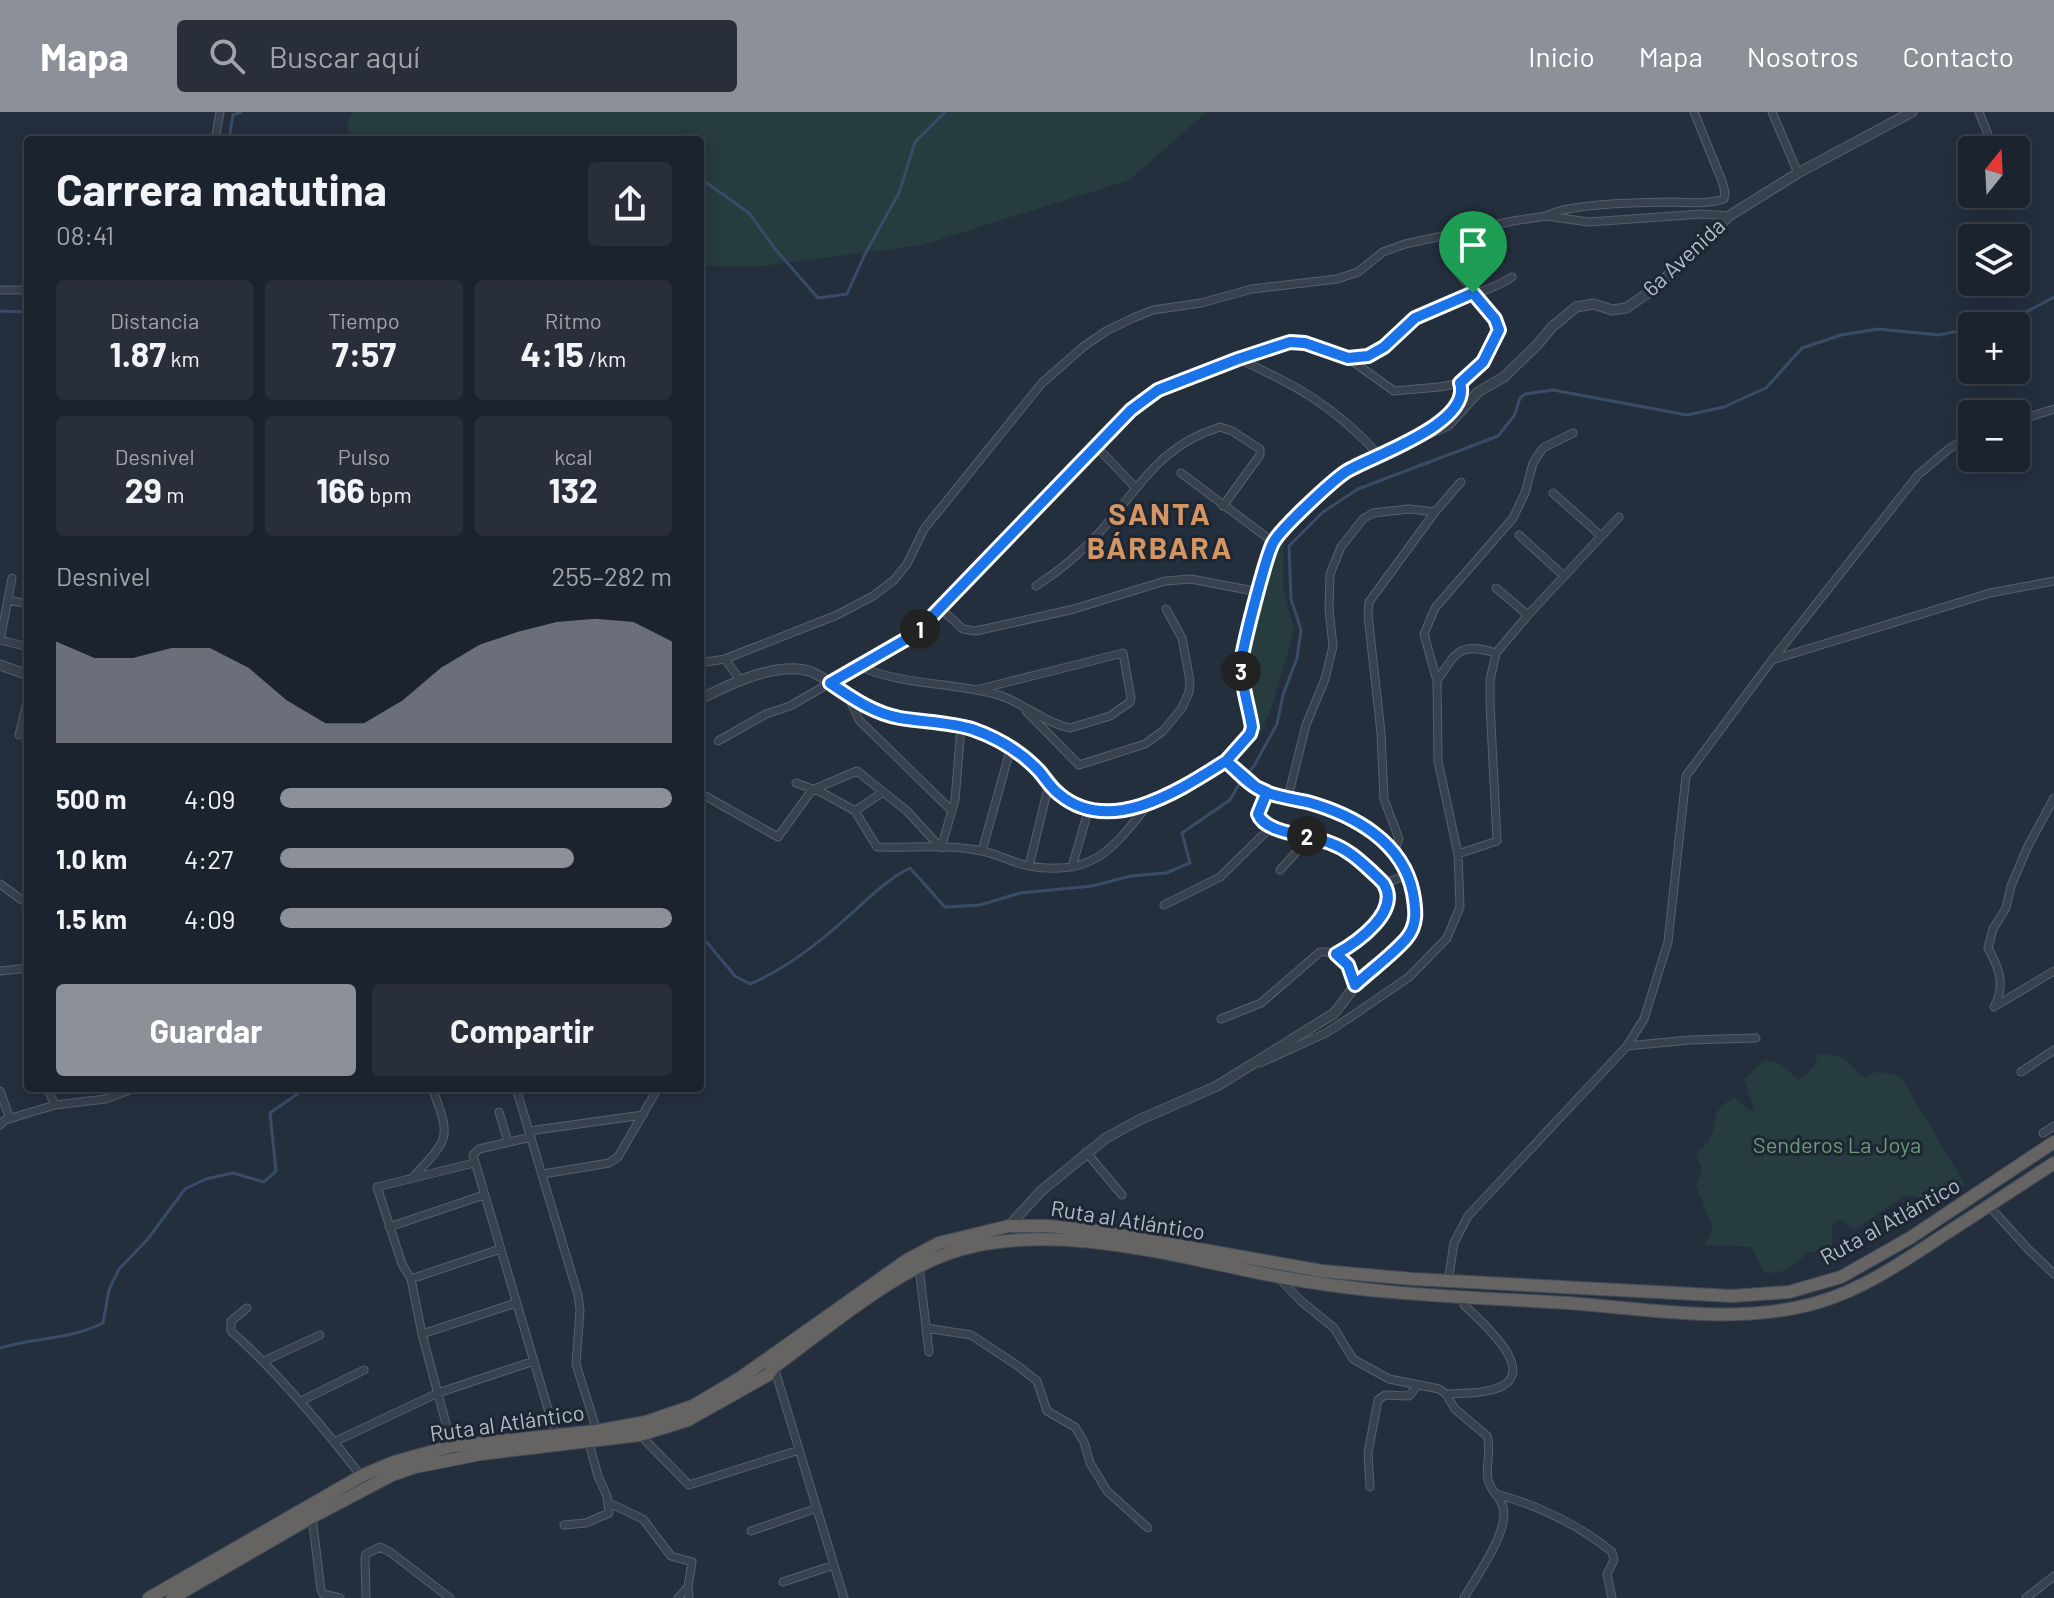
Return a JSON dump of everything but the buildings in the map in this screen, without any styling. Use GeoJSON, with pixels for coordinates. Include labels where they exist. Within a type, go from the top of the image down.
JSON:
{"type":"FeatureCollection","features":[{"type":"Feature","properties":{"kind":"highway","name":"Ruta al Atlántico"},"geometry":{"type":"LineString","coordinates":[[149,1598],[361,1476],[394,1462],[452,1446],[597,1431],[646,1422],[693,1406],[740,1378],[907,1260],[939,1243],[983,1230],[1048,1226],[1091,1230],[1322,1271],[1448,1282],[1732,1296],[1789,1292],[1841,1277],[1910,1238],[2054,1142]]}},
{"type":"Feature","properties":{"kind":"highway","name":"Ruta al Atlántico"},"geometry":{"type":"LineString","coordinates":[[172,1598],[312,1517],[392,1475],[415,1467],[481,1454],[640,1435],[688,1420],[768,1375],[774,1367],[851,1311],[919,1267],[955,1251],[988,1243],[1039,1238],[1123,1248],[1354,1288],[1462,1298],[1726,1314],[1778,1311],[1819,1302],[1857,1288],[1898,1265],[2054,1163]]}},
{"type":"Feature","properties":{"kind":"street"},"geometry":{"type":"LineString","coordinates":[[216,136],[220,112]]}},
{"type":"Feature","properties":{"kind":"street"},"geometry":{"type":"LineString","coordinates":[[1546,216],[1554,211],[1671,202],[1713,203],[1724,199],[1725,192],[1694,112]]}},
{"type":"Feature","properties":{"kind":"street"},"geometry":{"type":"LineString","coordinates":[[1772,112],[1798,173]]}},
{"type":"Feature","properties":{"kind":"street","name":"6a Avenida"},"geometry":{"type":"LineString","coordinates":[[1089,808],[1128,810],[1229,764],[1252,727],[1241,667],[1273,542],[1330,483],[1379,455],[1436,432],[1458,416],[1478,392],[1504,377],[1576,307],[1594,304],[1612,310],[1626,308],[1654,289],[1724,215],[1912,112]]}},
{"type":"Feature","properties":{"kind":"street"},"geometry":{"type":"LineString","coordinates":[[1979,112],[1988,136]]}},
{"type":"Feature","properties":{"kind":"street"},"geometry":{"type":"LineString","coordinates":[[1713,203],[1724,215]]}},
{"type":"Feature","properties":{"kind":"street"},"geometry":{"type":"LineString","coordinates":[[704,662],[725,659],[837,615],[873,596],[894,580],[907,564],[924,529],[1042,383],[1065,361],[1106,331],[1143,314],[1252,289],[1337,279],[1358,272],[1383,252],[1405,244],[1546,216],[1589,222],[1724,215]]}},
{"type":"Feature","properties":{"kind":"street"},"geometry":{"type":"LineString","coordinates":[[718,741],[766,714],[790,706],[915,634],[1131,410],[1158,390],[1290,342],[1305,343],[1348,358],[1394,391],[1460,383],[1483,362],[1499,330],[1495,319],[1456,270]]}},
{"type":"Feature","properties":{"kind":"street"},"geometry":{"type":"LineString","coordinates":[[1348,358],[1368,356],[1384,347],[1415,318],[1473,293],[1494,289],[1512,277]]}},
{"type":"Feature","properties":{"kind":"street"},"geometry":{"type":"LineString","coordinates":[[0,290],[24,290]]}},
{"type":"Feature","properties":{"kind":"street"},"geometry":{"type":"LineString","coordinates":[[1238,359],[1315,397],[1361,435],[1379,455]]}},
{"type":"Feature","properties":{"kind":"street"},"geometry":{"type":"LineString","coordinates":[[1415,440],[1454,409],[1463,391],[1460,383]]}},
{"type":"Feature","properties":{"kind":"street"},"geometry":{"type":"LineString","coordinates":[[2030,417],[2054,409]]}},
{"type":"Feature","properties":{"kind":"street"},"geometry":{"type":"LineString","coordinates":[[1036,586],[1080,553],[1135,487],[1167,455],[1220,427],[1260,449],[1260,455],[1223,506]]}},
{"type":"Feature","properties":{"kind":"street"},"geometry":{"type":"LineString","coordinates":[[1009,1226],[1022,1209],[1086,1152],[1139,1120],[1217,1086],[1339,1024],[1409,977],[1447,938],[1460,907],[1458,854],[1438,761],[1437,681],[1424,634],[1435,608],[1513,518],[1525,493],[1533,463],[1543,448],[1573,433]]}},
{"type":"Feature","properties":{"kind":"street"},"geometry":{"type":"LineString","coordinates":[[1448,1282],[1454,1243],[1468,1216],[1627,1046],[1644,1019],[1668,942],[1686,776],[1772,660],[1918,475],[1958,443]]}},
{"type":"Feature","properties":{"kind":"street"},"geometry":{"type":"LineString","coordinates":[[1096,446],[1135,487]]}},
{"type":"Feature","properties":{"kind":"street"},"geometry":{"type":"LineString","coordinates":[[1181,473],[1273,542]]}},
{"type":"Feature","properties":{"kind":"street"},"geometry":{"type":"LineString","coordinates":[[1394,852],[1399,839],[1384,799],[1369,602],[1461,482]]}},
{"type":"Feature","properties":{"kind":"street"},"geometry":{"type":"LineString","coordinates":[[1553,493],[1601,536]]}},
{"type":"Feature","properties":{"kind":"street"},"geometry":{"type":"LineString","coordinates":[[1288,797],[1306,725],[1325,679],[1333,646],[1329,609],[1330,574],[1334,560],[1363,519],[1373,513],[1409,509],[1435,512]]}},
{"type":"Feature","properties":{"kind":"street"},"geometry":{"type":"LineString","coordinates":[[1458,854],[1497,841],[1490,703],[1490,680],[1496,653],[1619,517]]}},
{"type":"Feature","properties":{"kind":"street"},"geometry":{"type":"LineString","coordinates":[[1519,535],[1564,576]]}},
{"type":"Feature","properties":{"kind":"street"},"geometry":{"type":"LineString","coordinates":[[12,578],[0,641],[24,646]]}},
{"type":"Feature","properties":{"kind":"street"},"geometry":{"type":"LineString","coordinates":[[940,608],[963,629],[976,631],[1074,609],[1165,581],[1198,580],[1259,592]]}},
{"type":"Feature","properties":{"kind":"street"},"geometry":{"type":"LineString","coordinates":[[1772,660],[1990,593],[2054,581]]}},
{"type":"Feature","properties":{"kind":"street"},"geometry":{"type":"LineString","coordinates":[[1496,588],[1528,615]]}},
{"type":"Feature","properties":{"kind":"street"},"geometry":{"type":"LineString","coordinates":[[8,600],[24,603]]}},
{"type":"Feature","properties":{"kind":"street"},"geometry":{"type":"LineString","coordinates":[[1022,706],[1079,765],[1154,739],[1182,708],[1190,686],[1182,638],[1166,609]]}},
{"type":"Feature","properties":{"kind":"street"},"geometry":{"type":"LineString","coordinates":[[1437,681],[1456,653],[1464,648],[1476,647],[1496,653]]}},
{"type":"Feature","properties":{"kind":"street"},"geometry":{"type":"LineString","coordinates":[[859,666],[878,675],[906,681],[1003,696],[1070,728],[1110,716],[1130,702],[1123,653],[976,690]]}},
{"type":"Feature","properties":{"kind":"street"},"geometry":{"type":"LineString","coordinates":[[725,659],[740,680]]}},
{"type":"Feature","properties":{"kind":"street"},"geometry":{"type":"LineString","coordinates":[[0,665],[24,674]]}},
{"type":"Feature","properties":{"kind":"street"},"geometry":{"type":"LineString","coordinates":[[704,697],[740,680],[800,669],[830,683],[861,705],[897,718],[971,729],[1011,747],[1023,754],[1057,793],[1073,804],[1089,808],[1072,867]]}},
{"type":"Feature","properties":{"kind":"street"},"geometry":{"type":"LineString","coordinates":[[848,696],[859,720],[952,811]]}},
{"type":"Feature","properties":{"kind":"street"},"geometry":{"type":"LineString","coordinates":[[19,735],[24,714]]}},
{"type":"Feature","properties":{"kind":"street"},"geometry":{"type":"LineString","coordinates":[[941,848],[952,811],[960,762],[961,727]]}},
{"type":"Feature","properties":{"kind":"street"},"geometry":{"type":"LineString","coordinates":[[982,851],[1011,747]]}},
{"type":"Feature","properties":{"kind":"street"},"geometry":{"type":"LineString","coordinates":[[1229,764],[1256,787],[1350,817],[1377,835],[1409,874],[1417,916],[1407,938],[1355,985],[1333,1014],[1250,1068]]}},
{"type":"Feature","properties":{"kind":"street"},"geometry":{"type":"LineString","coordinates":[[704,795],[778,837],[812,790],[857,771],[907,811],[941,848]]}},
{"type":"Feature","properties":{"kind":"street"},"geometry":{"type":"LineString","coordinates":[[796,783],[823,793],[855,811],[877,847],[982,851],[1029,866],[1072,867],[1090,862],[1115,846],[1149,803]]}},
{"type":"Feature","properties":{"kind":"street"},"geometry":{"type":"LineString","coordinates":[[1029,866],[1049,784]]}},
{"type":"Feature","properties":{"kind":"street"},"geometry":{"type":"LineString","coordinates":[[855,811],[883,792]]}},
{"type":"Feature","properties":{"kind":"street"},"geometry":{"type":"LineString","coordinates":[[1267,792],[1258,817],[1271,827],[1330,843],[1354,855],[1384,884],[1388,898],[1386,907],[1371,929],[1336,954]]}},
{"type":"Feature","properties":{"kind":"street"},"geometry":{"type":"LineString","coordinates":[[2054,798],[2028,846],[2011,886],[2006,908],[1990,938],[1988,948],[1996,962],[2002,994],[1994,1007],[2054,971]]}},
{"type":"Feature","properties":{"kind":"street"},"geometry":{"type":"LineString","coordinates":[[1164,905],[1220,877],[1271,827]]}},
{"type":"Feature","properties":{"kind":"street"},"geometry":{"type":"LineString","coordinates":[[1280,870],[1310,837]]}},
{"type":"Feature","properties":{"kind":"street"},"geometry":{"type":"LineString","coordinates":[[1384,884],[1409,874]]}},
{"type":"Feature","properties":{"kind":"street"},"geometry":{"type":"LineString","coordinates":[[0,884],[22,900]]}},
{"type":"Feature","properties":{"kind":"street"},"geometry":{"type":"LineString","coordinates":[[1221,1019],[1261,1003],[1320,952],[1336,954],[1348,965],[1355,985]]}},
{"type":"Feature","properties":{"kind":"street"},"geometry":{"type":"LineString","coordinates":[[0,971],[24,968]]}},
{"type":"Feature","properties":{"kind":"street"},"geometry":{"type":"LineString","coordinates":[[1627,1046],[1756,1038]]}},
{"type":"Feature","properties":{"kind":"street"},"geometry":{"type":"LineString","coordinates":[[2021,1072],[2054,1050]]}},
{"type":"Feature","properties":{"kind":"street"},"geometry":{"type":"LineString","coordinates":[[0,1091],[10,1119]]}},
{"type":"Feature","properties":{"kind":"street"},"geometry":{"type":"LineString","coordinates":[[49,1092],[55,1105]]}},
{"type":"Feature","properties":{"kind":"street"},"geometry":{"type":"LineString","coordinates":[[106,1092],[109,1098]]}},
{"type":"Feature","properties":{"kind":"street"},"geometry":{"type":"LineString","coordinates":[[0,1125],[5,1120],[55,1105],[109,1098],[125,1092]]}},
{"type":"Feature","properties":{"kind":"street"},"geometry":{"type":"LineString","coordinates":[[413,1178],[439,1149],[445,1137],[445,1122],[434,1092]]}},
{"type":"Feature","properties":{"kind":"street"},"geometry":{"type":"LineString","coordinates":[[520,1092],[578,1295],[580,1322],[576,1364],[597,1431]]}},
{"type":"Feature","properties":{"kind":"street"},"geometry":{"type":"LineString","coordinates":[[543,1174],[609,1163],[618,1157],[656,1092]]}},
{"type":"Feature","properties":{"kind":"street"},"geometry":{"type":"LineString","coordinates":[[499,1112],[508,1142]]}},
{"type":"Feature","properties":{"kind":"street"},"geometry":{"type":"LineString","coordinates":[[556,1436],[473,1155],[479,1149],[530,1134],[643,1115]]}},
{"type":"Feature","properties":{"kind":"street"},"geometry":{"type":"LineString","coordinates":[[2043,1133],[2054,1126]]}},
{"type":"Feature","properties":{"kind":"street"},"geometry":{"type":"LineString","coordinates":[[1086,1152],[1122,1195]]}},
{"type":"Feature","properties":{"kind":"street"},"geometry":{"type":"LineString","coordinates":[[452,1446],[422,1334],[411,1279],[402,1264],[377,1187],[474,1163]]}},
{"type":"Feature","properties":{"kind":"street"},"geometry":{"type":"LineString","coordinates":[[389,1227],[484,1195]]}},
{"type":"Feature","properties":{"kind":"street"},"geometry":{"type":"LineString","coordinates":[[1989,1206],[2054,1274]]}},
{"type":"Feature","properties":{"kind":"street"},"geometry":{"type":"LineString","coordinates":[[411,1279],[500,1249]]}},
{"type":"Feature","properties":{"kind":"street"},"geometry":{"type":"LineString","coordinates":[[919,1267],[929,1352]]}},
{"type":"Feature","properties":{"kind":"street"},"geometry":{"type":"LineString","coordinates":[[1278,1277],[1334,1328],[1353,1359],[1389,1379],[1430,1385],[1446,1394],[1455,1409],[1487,1436],[1490,1455],[1487,1478],[1504,1510],[1502,1528],[1464,1598]]}},
{"type":"Feature","properties":{"kind":"street"},"geometry":{"type":"LineString","coordinates":[[1446,1394],[1489,1391],[1502,1386],[1509,1378],[1512,1367],[1512,1358],[1505,1348],[1464,1305],[1462,1298]]}},
{"type":"Feature","properties":{"kind":"street"},"geometry":{"type":"LineString","coordinates":[[422,1334],[516,1303]]}},
{"type":"Feature","properties":{"kind":"street"},"geometry":{"type":"LineString","coordinates":[[247,1308],[231,1321],[231,1331],[301,1401],[361,1476]]}},
{"type":"Feature","properties":{"kind":"street"},"geometry":{"type":"LineString","coordinates":[[926,1328],[971,1335],[1037,1381],[1047,1411],[1075,1427],[1084,1442],[1090,1463],[1107,1491],[1148,1528]]}},
{"type":"Feature","properties":{"kind":"street"},"geometry":{"type":"LineString","coordinates":[[264,1361],[320,1335]]}},
{"type":"Feature","properties":{"kind":"street"},"geometry":{"type":"LineString","coordinates":[[334,1442],[438,1393],[534,1361]]}},
{"type":"Feature","properties":{"kind":"street"},"geometry":{"type":"LineString","coordinates":[[774,1367],[844,1598]]}},
{"type":"Feature","properties":{"kind":"street"},"geometry":{"type":"LineString","coordinates":[[301,1401],[364,1370]]}},
{"type":"Feature","properties":{"kind":"street"},"geometry":{"type":"LineString","coordinates":[[1370,1487],[1368,1453],[1378,1400],[1385,1395],[1409,1396],[1418,1385]]}},
{"type":"Feature","properties":{"kind":"street"},"geometry":{"type":"LineString","coordinates":[[640,1435],[689,1485],[799,1450]]}},
{"type":"Feature","properties":{"kind":"street"},"geometry":{"type":"LineString","coordinates":[[564,1525],[586,1523],[609,1513],[609,1503],[589,1443]]}},
{"type":"Feature","properties":{"kind":"street"},"geometry":{"type":"LineString","coordinates":[[1496,1494],[1518,1500],[1568,1523],[1612,1552],[1614,1560],[1607,1574],[1612,1598]]}},
{"type":"Feature","properties":{"kind":"street"},"geometry":{"type":"LineString","coordinates":[[609,1503],[643,1519],[671,1556],[692,1562],[689,1598]]}},
{"type":"Feature","properties":{"kind":"street"},"geometry":{"type":"LineString","coordinates":[[751,1531],[817,1508]]}},
{"type":"Feature","properties":{"kind":"street"},"geometry":{"type":"LineString","coordinates":[[312,1517],[321,1590],[323,1594],[338,1598]]}},
{"type":"Feature","properties":{"kind":"street"},"geometry":{"type":"LineString","coordinates":[[366,1598],[366,1554],[380,1547],[450,1598]]}},
{"type":"Feature","properties":{"kind":"street"},"geometry":{"type":"LineString","coordinates":[[783,1582],[834,1565]]}},
{"type":"Feature","properties":{"kind":"street"},"geometry":{"type":"LineString","coordinates":[[2026,1598],[2054,1576]]}},
{"type":"Feature","properties":{"kind":"street"},"geometry":{"type":"LineString","coordinates":[[678,1598],[688,1587]]}},
{"type":"Feature","properties":{"kind":"green space"},"geometry":{"type":"Polygon","coordinates":[[[353,112],[1207,112],[1129,180],[922,245],[762,266],[704,266],[704,136],[350,136],[347,124],[353,112]]]}},
{"type":"Feature","properties":{"kind":"green space"},"geometry":{"type":"Polygon","coordinates":[[[1278,540],[1284,540],[1283,587],[1294,631],[1273,703],[1260,735],[1254,732],[1243,660],[1278,540]]]}},
{"type":"Feature","properties":{"kind":"green space","name":"Senderos La Joya"},"geometry":{"type":"Polygon","coordinates":[[[1818,1055],[1842,1057],[1863,1077],[1878,1072],[1900,1076],[1965,1185],[1923,1210],[1919,1197],[1906,1195],[1855,1229],[1839,1219],[1832,1226],[1832,1251],[1807,1252],[1793,1265],[1778,1272],[1765,1273],[1751,1247],[1705,1245],[1713,1228],[1696,1185],[1702,1169],[1696,1154],[1710,1139],[1717,1112],[1735,1097],[1748,1110],[1755,1111],[1744,1079],[1764,1060],[1779,1063],[1799,1080],[1814,1067],[1818,1055]]]}},
{"type":"Feature","properties":{"kind":"waterway"},"geometry":{"type":"LineString","coordinates":[[230,136],[233,115],[241,112]]}},
{"type":"Feature","properties":{"kind":"waterway"},"geometry":{"type":"LineString","coordinates":[[704,181],[749,213],[818,298],[847,294],[899,193],[915,142],[945,112]]}},
{"type":"Feature","properties":{"kind":"waterway"},"geometry":{"type":"LineString","coordinates":[[2026,312],[2054,297]]}},
{"type":"Feature","properties":{"kind":"waterway"},"geometry":{"type":"LineString","coordinates":[[0,311],[24,312]]}},
{"type":"Feature","properties":{"kind":"waterway"},"geometry":{"type":"LineString","coordinates":[[704,939],[735,976],[750,984],[810,948],[883,886],[910,868],[945,907],[980,905],[1020,893],[1092,886],[1131,876],[1166,873],[1190,863],[1182,833],[1230,800],[1254,766],[1277,724],[1283,695],[1297,658],[1301,630],[1291,599],[1289,546],[1323,512],[1358,489],[1498,436],[1514,416],[1520,398],[1525,394],[1553,390],[1687,415],[1724,407],[1766,388],[1802,348],[1841,335],[1878,329],[1939,335],[1958,331]]}},
{"type":"Feature","properties":{"kind":"waterway"},"geometry":{"type":"LineString","coordinates":[[0,1348],[78,1333],[103,1323],[109,1290],[119,1269],[147,1240],[185,1189],[206,1179],[233,1173],[264,1182],[276,1171],[270,1113],[300,1092]]}},
{"type":"Feature","properties":{"kind":"district","name":"SANTA BÁRBARA"},"geometry":{"type":"Point","coordinates":[1160,532]}},
{"type":"Feature","properties":{"kind":"route"},"geometry":{"type":"LineString","coordinates":[[1473,293],[1415,318],[1384,347],[1368,356],[1348,358],[1305,343],[1290,342],[1158,390],[1131,410],[915,634],[830,683],[861,705],[897,718],[971,729],[1003,742],[1023,754],[1057,793],[1073,804],[1096,810],[1128,810],[1161,799],[1226,761],[1256,787],[1267,792],[1258,814],[1260,820],[1271,827],[1330,843],[1354,855],[1384,884],[1388,898],[1386,907],[1371,929],[1336,954],[1353,973],[1355,985],[1407,938],[1417,916],[1409,874],[1377,835],[1350,817],[1267,792],[1256,787],[1231,766],[1226,761],[1250,734],[1252,727],[1241,661],[1273,542],[1330,483],[1347,471],[1415,440],[1454,409],[1463,391],[1460,383],[1483,362],[1499,330],[1495,319],[1473,293]]}}]}
